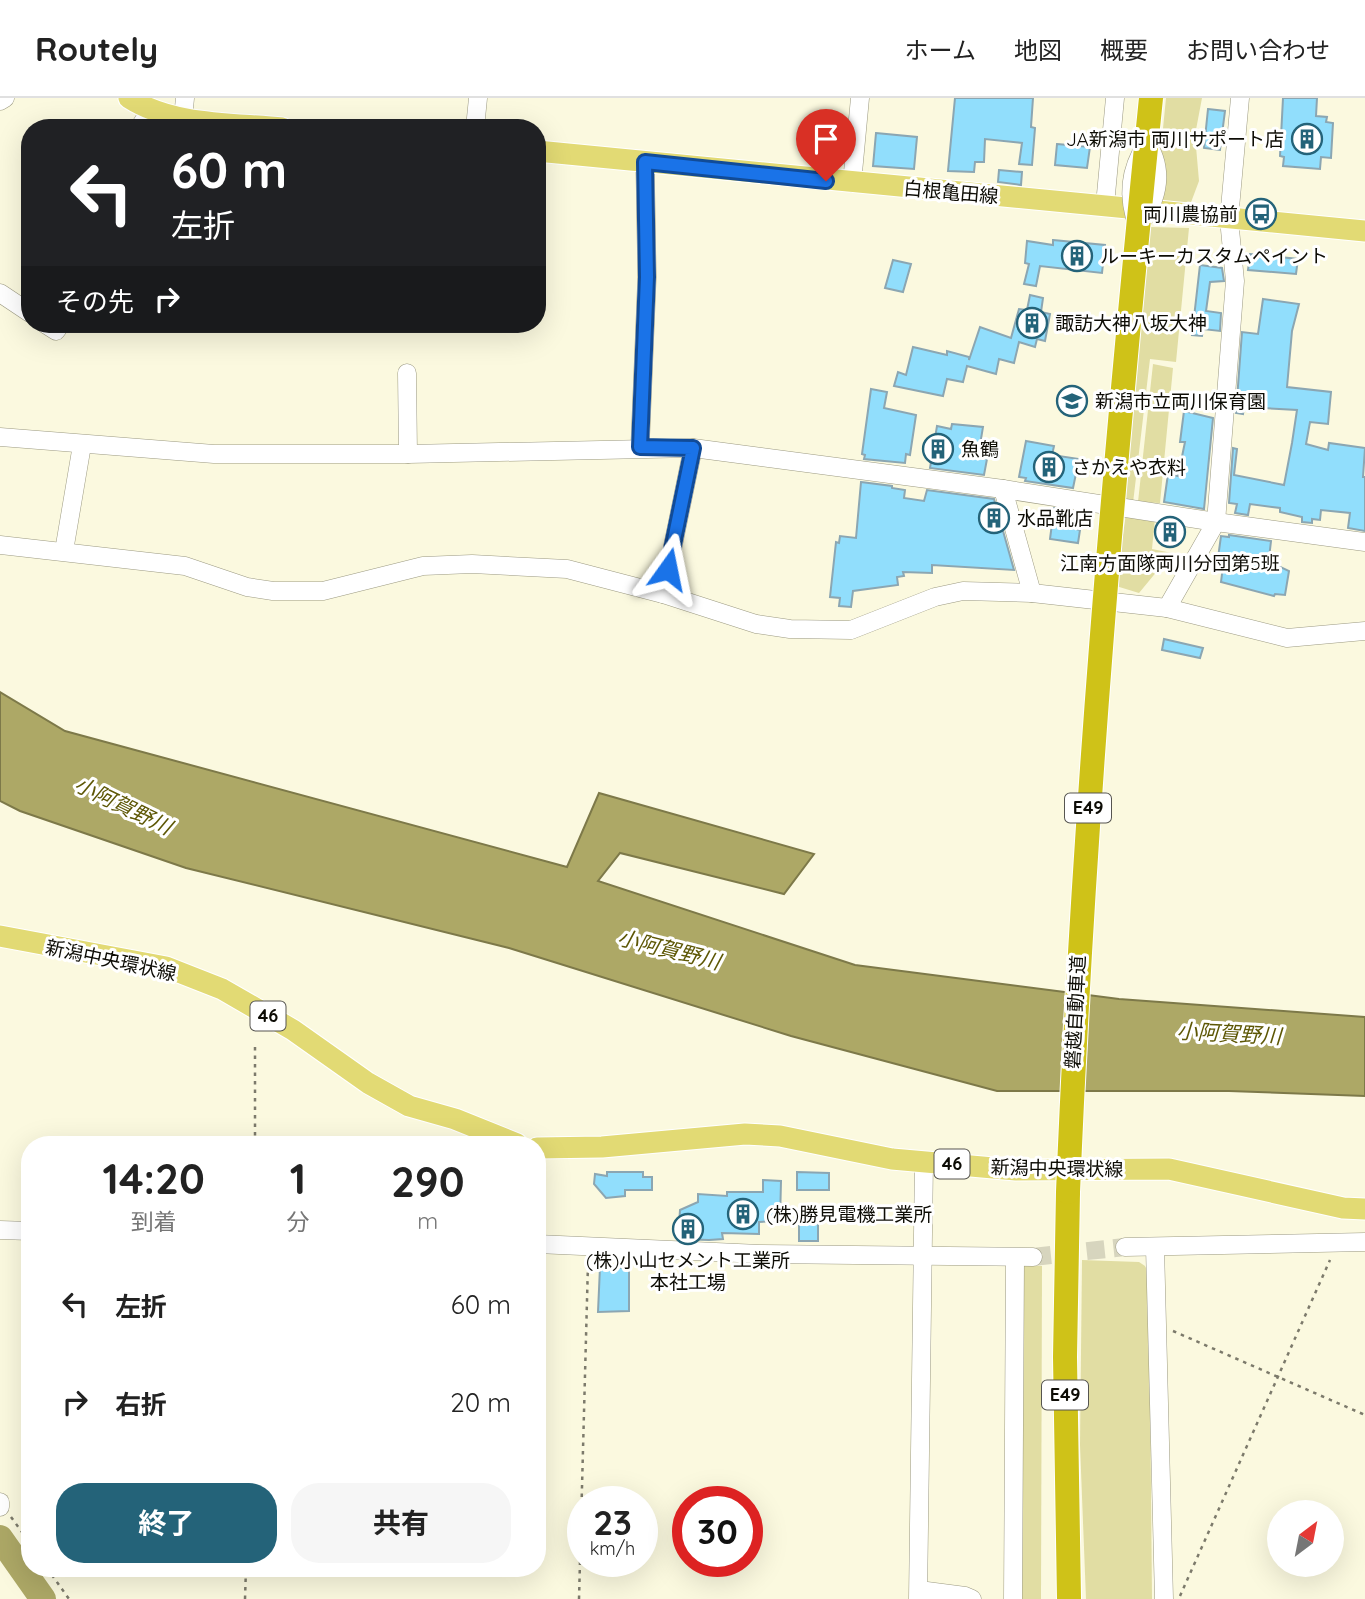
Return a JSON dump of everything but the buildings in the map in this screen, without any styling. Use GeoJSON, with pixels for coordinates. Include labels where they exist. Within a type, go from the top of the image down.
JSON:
{"type":"FeatureCollection","features":[{"type":"Feature","properties":{"kind":"highway","name":"磐越自動車道"},"geometry":{"type":"LineString","coordinates":[[1069,1599],[1065,1370],[1076,981],[1090,775],[1120,426],[1152,98]]}},
{"type":"Feature","properties":{"kind":"main road"},"geometry":{"type":"LineString","coordinates":[[129,98],[151,109],[184,108],[238,119]]}},
{"type":"Feature","properties":{"kind":"main road","name":"白根亀田線"},"geometry":{"type":"LineString","coordinates":[[546,152],[1365,231]]}},
{"type":"Feature","properties":{"kind":"main road","name":"新潟中央環状線"},"geometry":{"type":"LineString","coordinates":[[0,936],[166,967],[222,989],[293,1030],[368,1083],[409,1106],[455,1119],[497,1136]]}},
{"type":"Feature","properties":{"kind":"main road","name":"新潟中央環状線"},"geometry":{"type":"LineString","coordinates":[[546,1148],[602,1147],[745,1134],[780,1136],[892,1159],[1016,1170],[1169,1169],[1331,1205],[1365,1209]]}},
{"type":"Feature","properties":{"kind":"street"},"geometry":{"type":"LineString","coordinates":[[0,100],[5,98]]}},
{"type":"Feature","properties":{"kind":"street"},"geometry":{"type":"LineString","coordinates":[[476,119],[478,98]]}},
{"type":"Feature","properties":{"kind":"street"},"geometry":{"type":"LineString","coordinates":[[852,183],[860,98]]}},
{"type":"Feature","properties":{"kind":"street"},"geometry":{"type":"LineString","coordinates":[[1105,205],[1115,98]]}},
{"type":"Feature","properties":{"kind":"street"},"geometry":{"type":"LineString","coordinates":[[1167,608],[1216,522],[1235,281],[1229,219],[1240,98]]}},
{"type":"Feature","properties":{"kind":"street"},"geometry":{"type":"LineString","coordinates":[[145,119],[151,109]]}},
{"type":"Feature","properties":{"kind":"street"},"geometry":{"type":"LineString","coordinates":[[640,447],[647,277],[645,162]]}},
{"type":"Feature","properties":{"kind":"street"},"geometry":{"type":"LineString","coordinates":[[0,293],[21,307]]}},
{"type":"Feature","properties":{"kind":"street"},"geometry":{"type":"LineString","coordinates":[[407,373],[408,454]]}},
{"type":"Feature","properties":{"kind":"street"},"geometry":{"type":"LineString","coordinates":[[0,437],[214,454],[408,454],[640,447],[693,448],[1003,489],[1365,542]]}},
{"type":"Feature","properties":{"kind":"street"},"geometry":{"type":"LineString","coordinates":[[64,551],[82,445]]}},
{"type":"Feature","properties":{"kind":"street"},"geometry":{"type":"LineString","coordinates":[[663,594],[693,448]]}},
{"type":"Feature","properties":{"kind":"street"},"geometry":{"type":"LineString","coordinates":[[1003,489],[1032,593]]}},
{"type":"Feature","properties":{"kind":"street"},"geometry":{"type":"LineString","coordinates":[[0,545],[185,566],[247,587],[272,591],[323,591],[423,566],[472,564],[567,569],[663,594],[756,624],[790,629],[851,630],[926,600],[954,593],[1032,593],[1167,608],[1287,638],[1365,631]]}},
{"type":"Feature","properties":{"kind":"street"},"geometry":{"type":"LineString","coordinates":[[925,1161],[918,1595],[972,1599]]}},
{"type":"Feature","properties":{"kind":"street"},"geometry":{"type":"LineString","coordinates":[[0,1230],[21,1231]]}},
{"type":"Feature","properties":{"kind":"street"},"geometry":{"type":"LineString","coordinates":[[1125,1247],[1365,1242]]}},
{"type":"Feature","properties":{"kind":"street"},"geometry":{"type":"LineString","coordinates":[[546,1244],[594,1244],[760,1254],[1024,1257],[1013,1599]]}},
{"type":"Feature","properties":{"kind":"street"},"geometry":{"type":"LineString","coordinates":[[1155,1247],[1164,1599]]}},
{"type":"Feature","properties":{"kind":"path"},"geometry":{"type":"LineString","coordinates":[[255,1136],[256,1046]]}},
{"type":"Feature","properties":{"kind":"path"},"geometry":{"type":"LineString","coordinates":[[1178,1599],[1334,1252],[1335,1243]]}},
{"type":"Feature","properties":{"kind":"path"},"geometry":{"type":"LineString","coordinates":[[579,1599],[587,1267],[594,1244]]}},
{"type":"Feature","properties":{"kind":"path"},"geometry":{"type":"LineString","coordinates":[[1157,1325],[1365,1415]]}},
{"type":"Feature","properties":{"kind":"path"},"geometry":{"type":"LineString","coordinates":[[1,1505],[21,1531]]}},
{"type":"Feature","properties":{"kind":"path"},"geometry":{"type":"LineString","coordinates":[[53,1577],[69,1599]]}},
{"type":"Feature","properties":{"kind":"path"},"geometry":{"type":"LineString","coordinates":[[245,1599],[246,1577]]}},
{"type":"Feature","properties":{"kind":"shaded area"},"geometry":{"type":"Polygon","coordinates":[[[1166,98],[1202,98],[1195,135],[1199,181],[1190,205],[1160,202],[1157,189],[1166,98]]]}},
{"type":"Feature","properties":{"kind":"shaded area"},"geometry":{"type":"Polygon","coordinates":[[[1150,227],[1189,228],[1176,362],[1150,359],[1133,503],[1124,501],[1150,227]]]}},
{"type":"Feature","properties":{"kind":"shaded area"},"geometry":{"type":"Polygon","coordinates":[[[1153,364],[1173,368],[1160,503],[1138,502],[1153,364]]]}},
{"type":"Feature","properties":{"kind":"shaded area"},"geometry":{"type":"Polygon","coordinates":[[[1126,513],[1155,518],[1152,549],[1172,553],[1139,593],[1116,586],[1126,513]]]}},
{"type":"Feature","properties":{"kind":"shaded area"},"geometry":{"type":"Polygon","coordinates":[[[1082,1260],[1139,1262],[1149,1274],[1152,1599],[1086,1599],[1080,1445],[1082,1260]]]}},
{"type":"Feature","properties":{"kind":"shaded area"},"geometry":{"type":"Polygon","coordinates":[[[1021,1265],[1042,1266],[1041,1599],[1015,1599],[1021,1265]]]}},
{"type":"Feature","properties":{"kind":"water","name":"小阿賀野川"},"geometry":{"type":"Polygon","coordinates":[[[0,692],[65,731],[567,867],[599,793],[814,854],[784,894],[620,853],[598,881],[855,965],[1119,999],[1365,1017],[1365,1096],[1229,1091],[997,1091],[791,1036],[509,948],[186,868],[20,811],[0,801],[0,692]]]}},
{"type":"Feature","properties":{"kind":"waterway"},"geometry":{"type":"LineString","coordinates":[[0,1538],[21,1568]]}},
{"type":"Feature","properties":{"kind":"waterway"},"geometry":{"type":"LineString","coordinates":[[27,1577],[43,1599]]}},
{"type":"Feature","properties":{"kind":"tunnel"},"geometry":{"type":"LineString","coordinates":[[1033,1257],[1125,1247]]}},
{"type":"Feature","properties":{"kind":"place","name":"JA新潟市 両川サポート店"},"geometry":{"type":"Point","coordinates":[1307,139]}},
{"type":"Feature","properties":{"kind":"place","name":"両川農協前"},"geometry":{"type":"Point","coordinates":[1261,214]}},
{"type":"Feature","properties":{"kind":"place","name":"ルーキーカスタムペイント"},"geometry":{"type":"Point","coordinates":[1077,256]}},
{"type":"Feature","properties":{"kind":"place","name":"諏訪大神八坂大神"},"geometry":{"type":"Point","coordinates":[1032,323]}},
{"type":"Feature","properties":{"kind":"place","name":"新潟市立両川保育園"},"geometry":{"type":"Point","coordinates":[1072,401]}},
{"type":"Feature","properties":{"kind":"place","name":"魚鶴"},"geometry":{"type":"Point","coordinates":[938,449]}},
{"type":"Feature","properties":{"kind":"place","name":"さかえや衣料"},"geometry":{"type":"Point","coordinates":[1049,467]}},
{"type":"Feature","properties":{"kind":"place","name":"水品靴店"},"geometry":{"type":"Point","coordinates":[994,518]}},
{"type":"Feature","properties":{"kind":"place","name":"江南方面隊両川分団第5班"},"geometry":{"type":"Point","coordinates":[1170,532]}},
{"type":"Feature","properties":{"kind":"place","name":"(株)勝見電機工業所"},"geometry":{"type":"Point","coordinates":[743,1214]}},
{"type":"Feature","properties":{"kind":"place","name":"(株)小山セメント工業所 本社工場"},"geometry":{"type":"Point","coordinates":[688,1229]}},
{"type":"Feature","properties":{"kind":"route"},"geometry":{"type":"LineString","coordinates":[[668,569],[693,448],[640,447],[647,277],[645,162],[826,181]]}}]}
